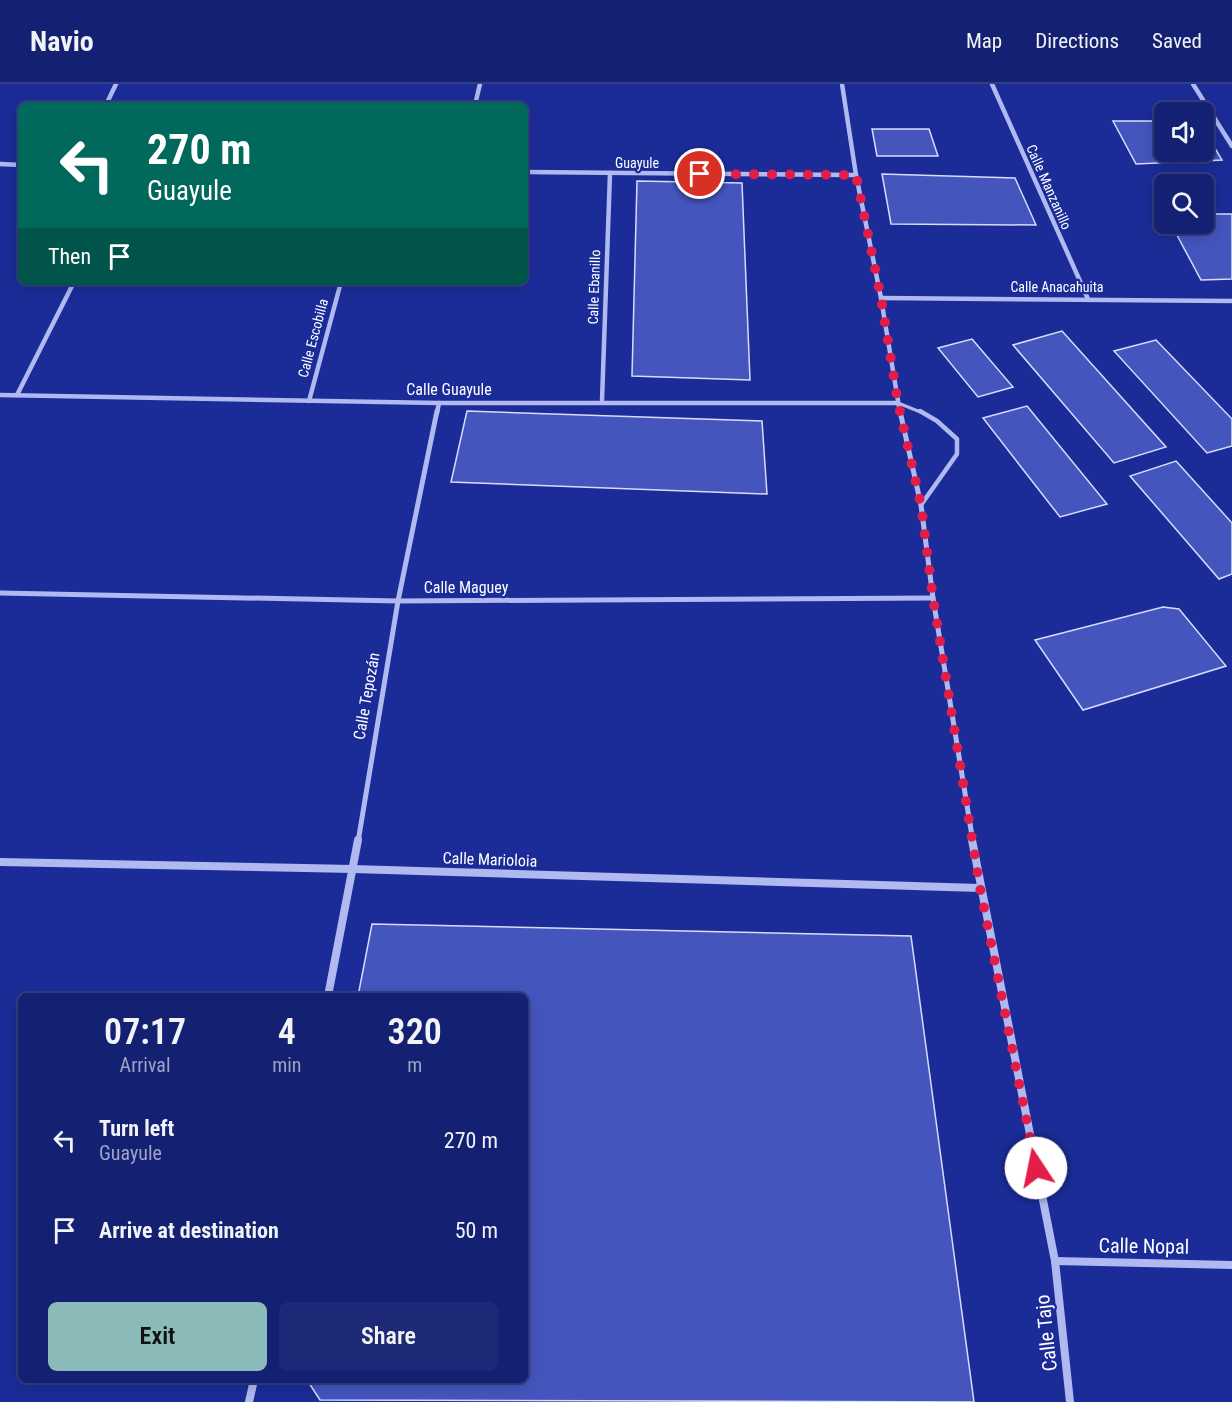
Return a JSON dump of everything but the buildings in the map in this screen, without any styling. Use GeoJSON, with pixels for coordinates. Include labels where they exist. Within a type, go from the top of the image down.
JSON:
{"type":"FeatureCollection","features":[{"type":"Feature","properties":{"kind":"street"},"geometry":{"type":"LineString","coordinates":[[107,102],[116,84]]}},
{"type":"Feature","properties":{"kind":"street"},"geometry":{"type":"LineString","coordinates":[[476,102],[480,84]]}},
{"type":"Feature","properties":{"kind":"street","name":"Calle Tajo"},"geometry":{"type":"LineString","coordinates":[[842,84],[856,175],[881,298],[898,403],[921,505],[933,598],[980,888],[1055,1261],[1070,1402]]}},
{"type":"Feature","properties":{"kind":"street","name":"Calle Manzanillo"},"geometry":{"type":"LineString","coordinates":[[992,84],[1088,299]]}},
{"type":"Feature","properties":{"kind":"street"},"geometry":{"type":"LineString","coordinates":[[1193,84],[1232,146]]}},
{"type":"Feature","properties":{"kind":"street"},"geometry":{"type":"LineString","coordinates":[[0,164],[18,165]]}},
{"type":"Feature","properties":{"kind":"street","name":"Guayule"},"geometry":{"type":"LineString","coordinates":[[528,172],[856,175]]}},
{"type":"Feature","properties":{"kind":"street","name":"Calle Ebanillo"},"geometry":{"type":"LineString","coordinates":[[602,401],[610,173]]}},
{"type":"Feature","properties":{"kind":"street"},"geometry":{"type":"LineString","coordinates":[[17,395],[72,285]]}},
{"type":"Feature","properties":{"kind":"street","name":"Calle Escobilla"},"geometry":{"type":"LineString","coordinates":[[309,401],[340,285]]}},
{"type":"Feature","properties":{"kind":"street","name":"Calle Anacahuita"},"geometry":{"type":"LineString","coordinates":[[881,298],[1232,301]]}},
{"type":"Feature","properties":{"kind":"street","name":"Calle Guayule"},"geometry":{"type":"LineString","coordinates":[[0,395],[439,403],[602,401],[898,403]]}},
{"type":"Feature","properties":{"kind":"street","name":"Calle Tepozán"},"geometry":{"type":"LineString","coordinates":[[329,993],[353,869],[398,601],[439,403]]}},
{"type":"Feature","properties":{"kind":"street","name":"Calle Maguey"},"geometry":{"type":"LineString","coordinates":[[0,593],[398,601],[933,598]]}},
{"type":"Feature","properties":{"kind":"street","name":"Calle Marioloia"},"geometry":{"type":"LineString","coordinates":[[0,862],[353,869],[980,888]]}},
{"type":"Feature","properties":{"kind":"street","name":"Calle Nopal"},"geometry":{"type":"LineString","coordinates":[[1055,1261],[1232,1265]]}},
{"type":"Feature","properties":{"kind":"street"},"geometry":{"type":"LineString","coordinates":[[249,1402],[253,1383]]}},
{"type":"Feature","properties":{"kind":"lane"},"geometry":{"type":"LineString","coordinates":[[898,403],[922,411],[945,424],[957,439],[957,454],[921,505]]}},
{"type":"Feature","properties":{"kind":"route"},"geometry":{"type":"LineString","coordinates":[[700,174],[856,175],[881,298],[898,403],[921,505],[933,598],[980,888],[1036,1168]]}}]}
